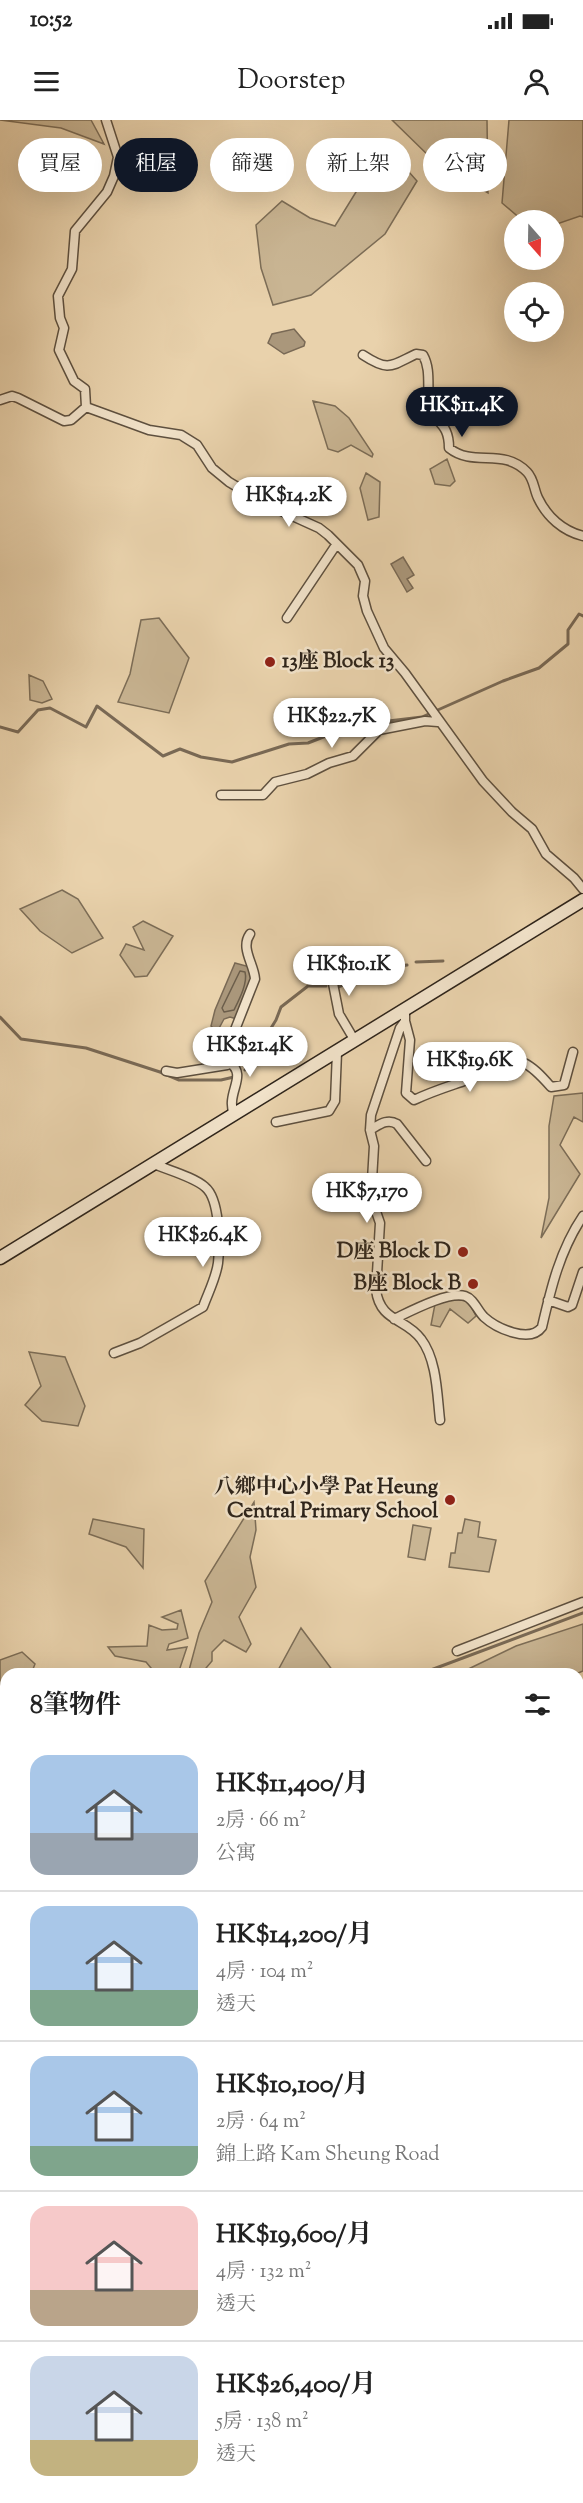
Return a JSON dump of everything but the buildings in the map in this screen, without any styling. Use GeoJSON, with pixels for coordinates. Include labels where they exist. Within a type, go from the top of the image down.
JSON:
{"type":"FeatureCollection","features":[{"type":"Feature","properties":{"kind":"main road"},"geometry":{"type":"LineString","coordinates":[[0,1258],[336,1052],[405,1016],[583,900]]}},
{"type":"Feature","properties":{"kind":"street"},"geometry":{"type":"LineString","coordinates":[[86,407],[85,389],[75,381],[59,350],[64,328],[60,318],[58,296],[72,269],[75,231],[107,192],[114,176],[118,157],[106,120]]}},
{"type":"Feature","properties":{"kind":"street"},"geometry":{"type":"LineString","coordinates":[[363,355],[378,364],[389,367],[416,354],[423,356],[429,379],[431,409],[449,435],[449,448],[458,455],[478,459],[501,457],[527,471],[538,499],[552,518],[569,532],[583,536]]}},
{"type":"Feature","properties":{"kind":"street"},"geometry":{"type":"LineString","coordinates":[[0,400],[12,396],[64,421],[71,420],[86,407]]}},
{"type":"Feature","properties":{"kind":"street"},"geometry":{"type":"LineString","coordinates":[[86,407],[149,430],[181,435],[197,445],[212,468],[229,482],[266,504],[319,528],[358,565],[365,581],[363,596],[367,611],[384,648],[483,781],[512,812],[532,829],[546,854],[574,878],[583,889]]}},
{"type":"Feature","properties":{"kind":"street"},"geometry":{"type":"LineString","coordinates":[[287,618],[336,545]]}},
{"type":"Feature","properties":{"kind":"street"},"geometry":{"type":"LineString","coordinates":[[222,795],[263,795],[275,782],[307,774],[329,763],[353,756],[379,730],[426,722],[435,717]]}},
{"type":"Feature","properties":{"kind":"street"},"geometry":{"type":"LineString","coordinates":[[166,1071],[177,1073],[225,1067],[229,1062],[229,1045],[255,979],[246,941],[250,933]]}},
{"type":"Feature","properties":{"kind":"street"},"geometry":{"type":"LineString","coordinates":[[328,958],[339,1014],[355,1041]]}},
{"type":"Feature","properties":{"kind":"street"},"geometry":{"type":"LineString","coordinates":[[405,1016],[410,1040],[406,1093],[414,1100],[446,1085],[469,1079],[493,1064],[517,1059],[532,1066],[551,1087],[560,1087],[564,1085],[567,1078],[573,1052]]}},
{"type":"Feature","properties":{"kind":"street"},"geometry":{"type":"LineString","coordinates":[[405,1016],[371,1115],[370,1130],[374,1146],[371,1197],[380,1223],[376,1290],[377,1301],[382,1309],[422,1339],[429,1354],[440,1420]]}},
{"type":"Feature","properties":{"kind":"street"},"geometry":{"type":"LineString","coordinates":[[276,1122],[329,1111],[335,1101],[336,1052]]}},
{"type":"Feature","properties":{"kind":"street"},"geometry":{"type":"LineString","coordinates":[[229,1062],[236,1067],[238,1074],[230,1102],[234,1115]]}},
{"type":"Feature","properties":{"kind":"street"},"geometry":{"type":"LineString","coordinates":[[370,1130],[387,1121],[392,1121],[397,1124],[426,1161]]}},
{"type":"Feature","properties":{"kind":"street"},"geometry":{"type":"LineString","coordinates":[[114,1353],[140,1343],[203,1307],[218,1264],[215,1205],[212,1196],[205,1187],[154,1164]]}},
{"type":"Feature","properties":{"kind":"street"},"geometry":{"type":"LineString","coordinates":[[394,1319],[449,1297],[462,1296],[468,1297],[490,1322],[519,1335],[530,1336],[538,1333],[542,1327],[559,1262],[570,1236],[583,1216]]}},
{"type":"Feature","properties":{"kind":"street"},"geometry":{"type":"LineString","coordinates":[[548,1300],[572,1305],[583,1272]]}},
{"type":"Feature","properties":{"kind":"street"},"geometry":{"type":"LineString","coordinates":[[457,1651],[583,1602]]}},
{"type":"Feature","properties":{"kind":"shaded area"},"geometry":{"type":"Polygon","coordinates":[[[0,120],[91,120],[101,138],[88,138],[61,128],[0,120]]]}},
{"type":"Feature","properties":{"kind":"shaded area"},"geometry":{"type":"Polygon","coordinates":[[[392,120],[487,120],[487,138],[423,138],[423,150],[392,120]]]}},
{"type":"Feature","properties":{"kind":"shaded area"},"geometry":{"type":"Polygon","coordinates":[[[509,120],[583,120],[583,217],[564,222],[564,210],[510,210],[502,203],[503,192],[507,192],[509,120]]]}},
{"type":"Feature","properties":{"kind":"shaded area"},"geometry":{"type":"Polygon","coordinates":[[[411,174],[417,181],[411,191],[411,174]]]}},
{"type":"Feature","properties":{"kind":"shaded area"},"geometry":{"type":"Polygon","coordinates":[[[356,192],[410,192],[385,234],[311,295],[273,305],[261,268],[256,225],[282,201],[310,218],[335,226],[356,192]]]}},
{"type":"Feature","properties":{"kind":"shaded area"},"geometry":{"type":"Polygon","coordinates":[[[313,401],[335,406],[349,418],[373,454],[372,457],[351,445],[338,452],[328,449],[313,401]]]}},
{"type":"Feature","properties":{"kind":"shaded area"},"geometry":{"type":"Polygon","coordinates":[[[447,459],[455,481],[450,486],[435,484],[430,469],[447,459]]]}},
{"type":"Feature","properties":{"kind":"shaded area"},"geometry":{"type":"Polygon","coordinates":[[[366,473],[380,482],[379,517],[368,520],[360,488],[366,473]]]}},
{"type":"Feature","properties":{"kind":"shaded area"},"geometry":{"type":"Polygon","coordinates":[[[159,618],[189,658],[169,713],[118,702],[130,674],[141,620],[159,618]]]}},
{"type":"Feature","properties":{"kind":"shaded area"},"geometry":{"type":"Polygon","coordinates":[[[29,675],[43,681],[52,699],[42,703],[30,700],[29,675]]]}},
{"type":"Feature","properties":{"kind":"shaded area"},"geometry":{"type":"Polygon","coordinates":[[[62,890],[78,899],[103,938],[72,953],[40,931],[20,909],[62,890]]]}},
{"type":"Feature","properties":{"kind":"shaded area"},"geometry":{"type":"Polygon","coordinates":[[[143,921],[173,936],[147,976],[135,977],[120,955],[126,944],[144,950],[133,927],[143,921]]]}},
{"type":"Feature","properties":{"kind":"shaded area"},"geometry":{"type":"Polygon","coordinates":[[[583,1093],[583,1122],[574,1117],[560,1145],[580,1174],[541,1238],[549,1198],[549,1126],[554,1096],[583,1093]]]}},
{"type":"Feature","properties":{"kind":"shaded area"},"geometry":{"type":"Polygon","coordinates":[[[452,1299],[468,1301],[476,1316],[468,1323],[450,1309],[440,1327],[431,1325],[435,1304],[452,1299]]]}},
{"type":"Feature","properties":{"kind":"shaded area"},"geometry":{"type":"Polygon","coordinates":[[[29,1352],[65,1357],[85,1406],[78,1426],[42,1421],[25,1405],[41,1386],[29,1352]]]}},
{"type":"Feature","properties":{"kind":"shaded area"},"geometry":{"type":"Polygon","coordinates":[[[254,1502],[256,1530],[250,1557],[256,1587],[239,1617],[251,1644],[246,1652],[224,1640],[212,1652],[212,1661],[206,1668],[190,1668],[199,1633],[212,1602],[205,1581],[254,1502]]]}},
{"type":"Feature","properties":{"kind":"shaded area"},"geometry":{"type":"Polygon","coordinates":[[[93,1519],[144,1529],[143,1568],[126,1547],[89,1534],[93,1519]]]}},
{"type":"Feature","properties":{"kind":"shaded area"},"geometry":{"type":"Polygon","coordinates":[[[465,1519],[480,1522],[478,1537],[496,1540],[489,1572],[449,1567],[451,1553],[455,1553],[458,1533],[462,1533],[465,1519]]]}},
{"type":"Feature","properties":{"kind":"shaded area"},"geometry":{"type":"Polygon","coordinates":[[[413,1525],[431,1528],[425,1560],[408,1557],[413,1525]]]}},
{"type":"Feature","properties":{"kind":"shaded area"},"geometry":{"type":"Polygon","coordinates":[[[181,1610],[188,1638],[169,1644],[167,1650],[187,1647],[180,1668],[151,1668],[146,1662],[115,1656],[108,1647],[147,1646],[149,1625],[162,1630],[177,1629],[178,1624],[162,1617],[181,1610]]]}},
{"type":"Feature","properties":{"kind":"shaded area"},"geometry":{"type":"Polygon","coordinates":[[[583,1624],[583,1668],[470,1668],[516,1646],[583,1624]]]}},
{"type":"Feature","properties":{"kind":"shaded area"},"geometry":{"type":"Polygon","coordinates":[[[301,1628],[331,1668],[279,1668],[301,1628]]]}},
{"type":"Feature","properties":{"kind":"shaded area"},"geometry":{"type":"Polygon","coordinates":[[[22,1652],[35,1664],[33,1668],[0,1668],[0,1660],[22,1652]]]}},
{"type":"Feature","properties":{"kind":"water"},"geometry":{"type":"Polygon","coordinates":[[[294,329],[305,342],[304,346],[284,354],[268,343],[272,334],[294,329]]]}},
{"type":"Feature","properties":{"kind":"water"},"geometry":{"type":"Polygon","coordinates":[[[403,557],[414,575],[407,579],[413,588],[407,592],[391,564],[403,557]]]}},
{"type":"Feature","properties":{"kind":"water"},"geometry":{"type":"Polygon","coordinates":[[[235,963],[250,967],[252,977],[237,1019],[230,1017],[224,1019],[217,1032],[211,1026],[215,1010],[235,963]]]}},
{"type":"Feature","properties":{"kind":"waterway"},"geometry":{"type":"LineString","coordinates":[[0,727],[18,732],[38,710],[50,708],[86,727],[97,706],[163,756],[180,749],[201,757],[232,762],[289,744],[308,743],[336,732],[359,708],[380,722],[422,717],[503,681],[539,668],[568,644],[568,630],[579,614],[583,616]]}},
{"type":"Feature","properties":{"kind":"waterway"},"geometry":{"type":"LineString","coordinates":[[416,962],[443,961]]}},
{"type":"Feature","properties":{"kind":"waterway"},"geometry":{"type":"LineString","coordinates":[[338,987],[385,968],[407,965]]}},
{"type":"Feature","properties":{"kind":"waterway"},"geometry":{"type":"LineString","coordinates":[[245,1070],[276,1020],[281,1007],[308,986],[326,986]]}},
{"type":"Feature","properties":{"kind":"waterway"},"geometry":{"type":"LineString","coordinates":[[0,1017],[21,1039],[86,1048],[179,1080],[221,1080],[234,1077]]}},
{"type":"Feature","properties":{"kind":"waterway"},"geometry":{"type":"LineString","coordinates":[[436,1668],[583,1613]]}},
{"type":"Feature","properties":{"kind":"place","name":"13座 Block 13"},"geometry":{"type":"Point","coordinates":[270,662]}},
{"type":"Feature","properties":{"kind":"place","name":"D座 Block D"},"geometry":{"type":"Point","coordinates":[463,1252]}},
{"type":"Feature","properties":{"kind":"place","name":"B座 Block B"},"geometry":{"type":"Point","coordinates":[473,1284]}},
{"type":"Feature","properties":{"kind":"place","name":"八鄉中心小學 Pat Heung Central Primary School"},"geometry":{"type":"Point","coordinates":[450,1500]}}]}
